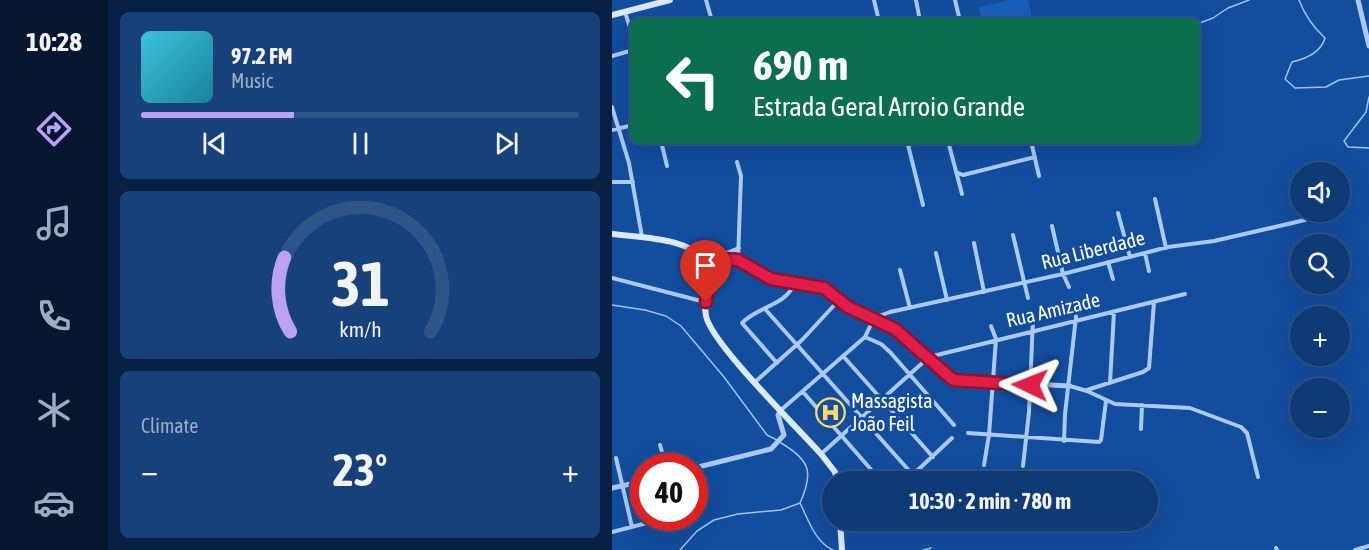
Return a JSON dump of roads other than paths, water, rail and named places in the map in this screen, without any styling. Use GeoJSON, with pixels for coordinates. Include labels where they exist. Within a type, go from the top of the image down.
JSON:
{"type":"FeatureCollection","features":[{"type":"Feature","properties":{"kind":"main road"},"geometry":{"type":"LineString","coordinates":[[612,15],[647,3],[670,0]]}},
{"type":"Feature","properties":{"kind":"main road"},"geometry":{"type":"LineString","coordinates":[[612,234],[673,242],[708,258],[710,265],[706,315],[709,324],[725,347],[834,471]]}},
{"type":"Feature","properties":{"kind":"main road"},"geometry":{"type":"LineString","coordinates":[[841,531],[842,550]]}},
{"type":"Feature","properties":{"kind":"street"},"geometry":{"type":"LineString","coordinates":[[706,0],[711,18]]}},
{"type":"Feature","properties":{"kind":"street"},"geometry":{"type":"LineString","coordinates":[[874,0],[878,18]]}},
{"type":"Feature","properties":{"kind":"street"},"geometry":{"type":"LineString","coordinates":[[916,0],[919,18]]}},
{"type":"Feature","properties":{"kind":"street"},"geometry":{"type":"LineString","coordinates":[[955,0],[959,18]]}},
{"type":"Feature","properties":{"kind":"street"},"geometry":{"type":"LineString","coordinates":[[1358,0],[1369,46]]}},
{"type":"Feature","properties":{"kind":"street"},"geometry":{"type":"LineString","coordinates":[[625,12],[630,28]]}},
{"type":"Feature","properties":{"kind":"street"},"geometry":{"type":"LineString","coordinates":[[612,56],[630,51]]}},
{"type":"Feature","properties":{"kind":"street"},"geometry":{"type":"LineString","coordinates":[[612,107],[633,182],[643,239]]}},
{"type":"Feature","properties":{"kind":"street"},"geometry":{"type":"LineString","coordinates":[[612,130],[630,126]]}},
{"type":"Feature","properties":{"kind":"street"},"geometry":{"type":"LineString","coordinates":[[662,144],[667,166]]}},
{"type":"Feature","properties":{"kind":"street"},"geometry":{"type":"LineString","coordinates":[[907,144],[923,205]]}},
{"type":"Feature","properties":{"kind":"street"},"geometry":{"type":"LineString","coordinates":[[949,144],[962,194]]}},
{"type":"Feature","properties":{"kind":"street"},"geometry":{"type":"LineString","coordinates":[[1032,144],[1039,176]]}},
{"type":"Feature","properties":{"kind":"street"},"geometry":{"type":"LineString","coordinates":[[956,172],[963,175],[1035,158]]}},
{"type":"Feature","properties":{"kind":"street"},"geometry":{"type":"LineString","coordinates":[[737,162],[741,176],[738,260]]}},
{"type":"Feature","properties":{"kind":"street"},"geometry":{"type":"LineString","coordinates":[[612,182],[633,182]]}},
{"type":"Feature","properties":{"kind":"street"},"geometry":{"type":"LineString","coordinates":[[1155,199],[1166,248]]}},
{"type":"Feature","properties":{"kind":"street"},"geometry":{"type":"LineString","coordinates":[[1118,213],[1131,257]]}},
{"type":"Feature","properties":{"kind":"street","name":"Rua Liberdade"},"geometry":{"type":"LineString","coordinates":[[874,318],[1166,248],[1214,241],[1296,222]]}},
{"type":"Feature","properties":{"kind":"street"},"geometry":{"type":"LineString","coordinates":[[1052,226],[1063,274],[1069,287]]}},
{"type":"Feature","properties":{"kind":"street"},"geometry":{"type":"LineString","coordinates":[[1013,235],[1029,298]]}},
{"type":"Feature","properties":{"kind":"street"},"geometry":{"type":"LineString","coordinates":[[975,243],[984,292]]}},
{"type":"Feature","properties":{"kind":"street"},"geometry":{"type":"LineString","coordinates":[[708,258],[739,248]]}},
{"type":"Feature","properties":{"kind":"street"},"geometry":{"type":"LineString","coordinates":[[936,253],[947,300]]}},
{"type":"Feature","properties":{"kind":"street"},"geometry":{"type":"LineString","coordinates":[[1145,253],[1149,271]]}},
{"type":"Feature","properties":{"kind":"street"},"geometry":{"type":"LineString","coordinates":[[708,258],[738,260],[771,279],[824,288],[838,300],[895,329],[953,380],[1070,386],[1115,404],[1190,408],[1241,427],[1247,433],[1258,477]]}},
{"type":"Feature","properties":{"kind":"street"},"geometry":{"type":"LineString","coordinates":[[1108,262],[1113,279]]}},
{"type":"Feature","properties":{"kind":"street"},"geometry":{"type":"LineString","coordinates":[[900,270],[910,308]]}},
{"type":"Feature","properties":{"kind":"street"},"geometry":{"type":"LineString","coordinates":[[612,278],[706,302]]}},
{"type":"Feature","properties":{"kind":"street"},"geometry":{"type":"LineString","coordinates":[[777,363],[742,323],[791,292],[795,282]]}},
{"type":"Feature","properties":{"kind":"street","name":"Rua Amizade"},"geometry":{"type":"LineString","coordinates":[[929,357],[1185,294]]}},
{"type":"Feature","properties":{"kind":"street"},"geometry":{"type":"LineString","coordinates":[[755,382],[797,345],[838,300]]}},
{"type":"Feature","properties":{"kind":"street"},"geometry":{"type":"LineString","coordinates":[[1087,391],[1149,368],[1154,302]]}},
{"type":"Feature","properties":{"kind":"street"},"geometry":{"type":"LineString","coordinates":[[1064,441],[1076,320],[1075,305]]}},
{"type":"Feature","properties":{"kind":"street"},"geometry":{"type":"LineString","coordinates":[[765,309],[909,471]]}},
{"type":"Feature","properties":{"kind":"street"},"geometry":{"type":"LineString","coordinates":[[1110,382],[1114,312]]}},
{"type":"Feature","properties":{"kind":"street"},"geometry":{"type":"LineString","coordinates":[[708,465],[771,449],[776,445],[782,437],[778,416],[781,410],[865,337],[874,318]]}},
{"type":"Feature","properties":{"kind":"street"},"geometry":{"type":"LineString","coordinates":[[1023,466],[1034,319]]}},
{"type":"Feature","properties":{"kind":"street"},"geometry":{"type":"LineString","coordinates":[[984,465],[989,435],[996,339],[991,326]]}},
{"type":"Feature","properties":{"kind":"street"},"geometry":{"type":"LineString","coordinates":[[865,337],[881,345],[910,374],[954,425]]}},
{"type":"Feature","properties":{"kind":"street"},"geometry":{"type":"LineString","coordinates":[[843,356],[933,457]]}},
{"type":"Feature","properties":{"kind":"street"},"geometry":{"type":"LineString","coordinates":[[821,454],[929,357]]}},
{"type":"Feature","properties":{"kind":"street"},"geometry":{"type":"LineString","coordinates":[[803,392],[872,471]]}},
{"type":"Feature","properties":{"kind":"street"},"geometry":{"type":"LineString","coordinates":[[968,433],[1096,442],[1101,440],[1106,401]]}},
{"type":"Feature","properties":{"kind":"street"},"geometry":{"type":"LineString","coordinates":[[1141,429],[1142,405]]}},
{"type":"Feature","properties":{"kind":"street"},"geometry":{"type":"LineString","coordinates":[[917,471],[952,438]]}},
{"type":"Feature","properties":{"kind":"street"},"geometry":{"type":"LineString","coordinates":[[660,445],[662,453]]}},
{"type":"Feature","properties":{"kind":"street"},"geometry":{"type":"LineString","coordinates":[[616,458],[630,518]]}},
{"type":"Feature","properties":{"kind":"street"},"geometry":{"type":"LineString","coordinates":[[612,488],[630,484]]}},
{"type":"Feature","properties":{"kind":"street"},"geometry":{"type":"LineString","coordinates":[[612,532],[630,527]]}},
{"type":"Feature","properties":{"kind":"street"},"geometry":{"type":"LineString","coordinates":[[1355,550],[1369,546]]}},
{"type":"Feature","properties":{"kind":"waterway"},"geometry":{"type":"LineString","coordinates":[[1200,23],[1249,0]]}},
{"type":"Feature","properties":{"kind":"waterway"},"geometry":{"type":"LineString","coordinates":[[1299,0],[1310,21],[1325,38],[1312,54],[1292,62],[1285,79],[1295,88],[1326,87],[1339,80],[1369,76]]}},
{"type":"Feature","properties":{"kind":"waterway"},"geometry":{"type":"LineString","coordinates":[[1369,97],[1366,112],[1344,141],[1348,147],[1369,148]]}},
{"type":"Feature","properties":{"kind":"waterway"},"geometry":{"type":"LineString","coordinates":[[612,305],[666,316],[681,326],[724,377],[767,435],[777,440]]}},
{"type":"Feature","properties":{"kind":"waterway"},"geometry":{"type":"LineString","coordinates":[[680,550],[697,531],[714,520],[738,514],[781,510],[800,503],[807,483],[807,468],[798,455],[781,443]]}},
{"type":"Feature","properties":{"kind":"waterway"},"geometry":{"type":"LineString","coordinates":[[800,503],[821,542],[833,550]]}},
{"type":"Feature","properties":{"kind":"waterway"},"geometry":{"type":"LineString","coordinates":[[923,550],[931,548]]}},
{"type":"Feature","properties":{"kind":"place","name":"Massagista João Feil"},"geometry":{"type":"Point","coordinates":[830,413]}}]}
